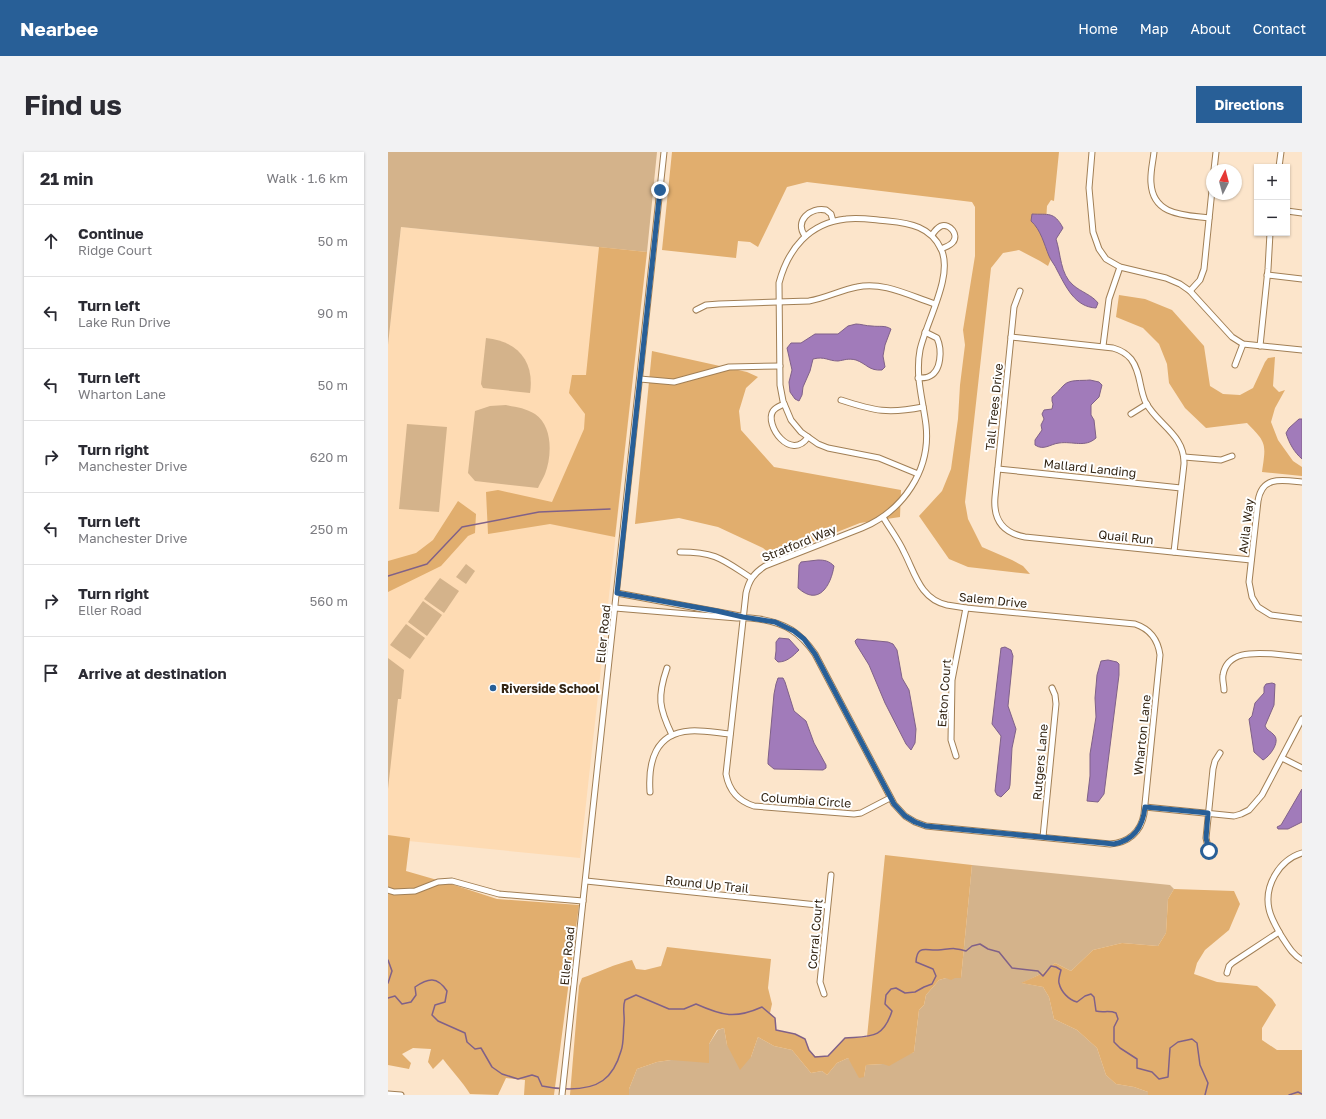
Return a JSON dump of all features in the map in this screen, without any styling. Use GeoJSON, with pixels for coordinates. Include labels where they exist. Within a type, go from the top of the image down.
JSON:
{"type":"FeatureCollection","features":[{"type":"Feature","properties":{"kind":"street","name":"Eller Road"},"geometry":{"type":"LineString","coordinates":[[562,1095],[616,608],[664,152]]}},
{"type":"Feature","properties":{"kind":"street"},"geometry":{"type":"LineString","coordinates":[[1092,152],[1089,188],[1094,238],[1102,254],[1112,263],[1120,267],[1166,278],[1180,284],[1190,291],[1232,337],[1243,344],[1302,350]]}},
{"type":"Feature","properties":{"kind":"street"},"geometry":{"type":"LineString","coordinates":[[1154,152],[1151,187],[1159,203],[1166,210],[1173,213],[1209,218]]}},
{"type":"Feature","properties":{"kind":"street"},"geometry":{"type":"LineString","coordinates":[[1215,164],[1216,152]]}},
{"type":"Feature","properties":{"kind":"street"},"geometry":{"type":"LineString","coordinates":[[1279,164],[1281,152]]}},
{"type":"Feature","properties":{"kind":"street"},"geometry":{"type":"LineString","coordinates":[[1190,291],[1200,280],[1204,269],[1211,200]]}},
{"type":"Feature","properties":{"kind":"street"},"geometry":{"type":"LineString","coordinates":[[805,236],[802,232],[802,220],[815,210],[826,210],[831,214],[834,222]]}},
{"type":"Feature","properties":{"kind":"street"},"geometry":{"type":"LineString","coordinates":[[1290,211],[1302,213]]}},
{"type":"Feature","properties":{"kind":"street"},"geometry":{"type":"LineString","coordinates":[[918,474],[879,458],[828,448],[818,444],[795,425],[784,404],[780,385],[779,283],[782,270],[791,251],[805,236],[819,227],[834,222],[854,218],[916,225],[932,235],[941,249],[954,241],[955,234],[949,227],[944,226],[939,227],[932,235]]}},
{"type":"Feature","properties":{"kind":"street"},"geometry":{"type":"LineString","coordinates":[[1260,346],[1270,236]]}},
{"type":"Feature","properties":{"kind":"street","name":"Stratford Way"},"geometry":{"type":"LineString","coordinates":[[751,578],[765,566],[862,528],[883,517],[902,501],[914,483],[923,461],[926,441],[926,428],[918,378],[918,366],[920,352],[945,270],[944,257],[941,249]]}},
{"type":"Feature","properties":{"kind":"street"},"geometry":{"type":"LineString","coordinates":[[1103,346],[1109,299],[1120,267]]}},
{"type":"Feature","properties":{"kind":"street"},"geometry":{"type":"LineString","coordinates":[[1267,275],[1302,279]]}},
{"type":"Feature","properties":{"kind":"street"},"geometry":{"type":"LineString","coordinates":[[696,310],[706,305],[809,301],[857,287],[872,285],[889,288],[935,304]]}},
{"type":"Feature","properties":{"kind":"street","name":"Tall Trees Drive"},"geometry":{"type":"LineString","coordinates":[[1002,525],[997,519],[994,505],[1014,306],[1020,291]]}},
{"type":"Feature","properties":{"kind":"street"},"geometry":{"type":"LineString","coordinates":[[918,378],[932,375],[937,368],[940,358],[940,348],[937,338],[926,332]]}},
{"type":"Feature","properties":{"kind":"street"},"geometry":{"type":"LineString","coordinates":[[1011,337],[1103,346],[1120,350],[1132,361],[1139,376],[1147,404],[1177,439],[1182,448],[1184,457],[1174,552]]}},
{"type":"Feature","properties":{"kind":"street"},"geometry":{"type":"LineString","coordinates":[[1235,365],[1243,344]]}},
{"type":"Feature","properties":{"kind":"street"},"geometry":{"type":"LineString","coordinates":[[640,379],[674,382],[725,368],[780,366]]}},
{"type":"Feature","properties":{"kind":"street"},"geometry":{"type":"LineString","coordinates":[[841,400],[880,411],[900,411],[923,407]]}},
{"type":"Feature","properties":{"kind":"street"},"geometry":{"type":"LineString","coordinates":[[784,404],[775,409],[771,416],[773,425],[778,434],[787,443],[795,446],[801,445],[808,437]]}},
{"type":"Feature","properties":{"kind":"street"},"geometry":{"type":"LineString","coordinates":[[1131,414],[1147,404]]}},
{"type":"Feature","properties":{"kind":"street"},"geometry":{"type":"LineString","coordinates":[[1184,457],[1221,460],[1232,456]]}},
{"type":"Feature","properties":{"kind":"street","name":"Mallard Landing"},"geometry":{"type":"LineString","coordinates":[[998,469],[1181,488]]}},
{"type":"Feature","properties":{"kind":"street","name":"Avila Way"},"geometry":{"type":"LineString","coordinates":[[1302,482],[1275,480],[1261,490],[1258,501],[1251,560],[1250,587],[1252,598],[1258,607],[1267,613],[1274,616],[1302,619]]}},
{"type":"Feature","properties":{"kind":"street","name":"Salem Drive"},"geometry":{"type":"LineString","coordinates":[[883,517],[900,542],[924,592],[946,605],[1127,623],[1139,625],[1147,630]]}},
{"type":"Feature","properties":{"kind":"street","name":"Quail Run"},"geometry":{"type":"LineString","coordinates":[[1002,525],[1011,533],[1025,537],[1251,560]]}},
{"type":"Feature","properties":{"kind":"street"},"geometry":{"type":"LineString","coordinates":[[650,792],[649,779],[651,763],[658,747],[672,735],[690,730],[730,734],[746,593],[751,578],[716,556],[698,552],[680,552]]}},
{"type":"Feature","properties":{"kind":"street"},"geometry":{"type":"LineString","coordinates":[[617,593],[768,621],[781,624],[794,631],[809,644],[890,798],[897,809],[905,816],[926,826],[1043,837]]}},
{"type":"Feature","properties":{"kind":"street"},"geometry":{"type":"LineString","coordinates":[[616,608],[737,618],[743,617]]}},
{"type":"Feature","properties":{"kind":"street","name":"Eaton Court"},"geometry":{"type":"LineString","coordinates":[[956,756],[951,740],[952,680],[966,608]]}},
{"type":"Feature","properties":{"kind":"street","name":"Wharton Lane"},"geometry":{"type":"LineString","coordinates":[[1043,837],[1110,844],[1127,840],[1139,829],[1145,807],[1160,655],[1156,641],[1147,630]]}},
{"type":"Feature","properties":{"kind":"street"},"geometry":{"type":"LineString","coordinates":[[1224,690],[1223,675],[1228,664],[1237,657],[1252,653],[1302,657]]}},
{"type":"Feature","properties":{"kind":"street"},"geometry":{"type":"LineString","coordinates":[[667,668],[662,686],[660,704],[662,714],[672,735]]}},
{"type":"Feature","properties":{"kind":"street","name":"Rutgers Lane"},"geometry":{"type":"LineString","coordinates":[[1043,837],[1056,704],[1055,695],[1052,688]]}},
{"type":"Feature","properties":{"kind":"street"},"geometry":{"type":"LineString","coordinates":[[1145,807],[1234,816],[1249,810],[1262,795],[1302,719]]}},
{"type":"Feature","properties":{"kind":"street","name":"Columbia Circle"},"geometry":{"type":"LineString","coordinates":[[730,734],[726,774],[727,781],[731,791],[736,797],[745,803],[754,806],[854,814],[861,813],[890,798]]}},
{"type":"Feature","properties":{"kind":"street"},"geometry":{"type":"LineString","coordinates":[[1209,851],[1206,838],[1208,813],[1214,765],[1220,753]]}},
{"type":"Feature","properties":{"kind":"street"},"geometry":{"type":"LineString","coordinates":[[1282,758],[1302,768]]}},
{"type":"Feature","properties":{"kind":"street"},"geometry":{"type":"LineString","coordinates":[[1302,853],[1287,860],[1274,876],[1270,888],[1268,908],[1271,918],[1279,932],[1292,951],[1302,960]]}},
{"type":"Feature","properties":{"kind":"street","name":"Corral Court"},"geometry":{"type":"LineString","coordinates":[[824,994],[820,982],[831,875]]}},
{"type":"Feature","properties":{"kind":"street"},"geometry":{"type":"LineString","coordinates":[[388,890],[400,892],[415,891],[438,882],[452,881],[499,894],[583,901]]}},
{"type":"Feature","properties":{"kind":"street","name":"Round Up Trail"},"geometry":{"type":"LineString","coordinates":[[586,881],[827,906]]}},
{"type":"Feature","properties":{"kind":"street"},"geometry":{"type":"LineString","coordinates":[[1228,973],[1229,966],[1232,963],[1279,932]]}},
{"type":"Feature","properties":{"kind":"street"},"geometry":{"type":"LineString","coordinates":[[388,1094],[401,1095]]}},
{"type":"Feature","properties":{"kind":"shaded area"},"geometry":{"type":"Polygon","coordinates":[[[388,152],[657,152],[647,252],[401,227],[388,345],[388,152]]]}},
{"type":"Feature","properties":{"kind":"shaded area"},"geometry":{"type":"Polygon","coordinates":[[[672,152],[1059,152],[1054,201],[1051,200],[1047,206],[1046,222],[1053,254],[1048,266],[1019,250],[1003,253],[991,268],[965,502],[968,519],[982,547],[1023,566],[1030,574],[968,567],[949,559],[919,516],[942,491],[951,469],[958,419],[960,385],[965,345],[963,330],[975,256],[975,207],[972,202],[807,182],[787,187],[758,247],[750,242],[738,241],[736,258],[662,250],[672,152]]]}},
{"type":"Feature","properties":{"kind":"shaded area"},"geometry":{"type":"Polygon","coordinates":[[[1032,214],[1050,215],[1057,219],[1060,223],[1063,228],[1056,239],[1063,270],[1073,285],[1096,300],[1098,303],[1096,308],[1082,304],[1072,295],[1050,258],[1040,233],[1031,221],[1032,214]]]}},
{"type":"Feature","properties":{"kind":"shaded area","name":"Riverside School"},"geometry":{"type":"Polygon","coordinates":[[[401,227],[647,252],[580,858],[388,839],[388,345],[401,227]]]}},
{"type":"Feature","properties":{"kind":"shaded area"},"geometry":{"type":"Polygon","coordinates":[[[599,247],[647,252],[615,537],[550,524],[488,534],[486,492],[498,490],[552,502],[584,429],[585,414],[569,393],[572,375],[586,375],[599,247]]]}},
{"type":"Feature","properties":{"kind":"shaded area"},"geometry":{"type":"Polygon","coordinates":[[[1119,295],[1145,299],[1172,310],[1204,346],[1210,386],[1223,394],[1240,395],[1253,388],[1265,362],[1268,358],[1275,357],[1273,386],[1279,392],[1285,390],[1275,408],[1271,422],[1278,440],[1293,461],[1302,467],[1302,476],[1262,472],[1264,444],[1247,423],[1206,428],[1185,408],[1169,383],[1167,364],[1159,344],[1143,328],[1116,317],[1119,295]]]}},
{"type":"Feature","properties":{"kind":"shaded area"},"geometry":{"type":"Polygon","coordinates":[[[856,324],[891,329],[885,345],[883,356],[885,367],[882,370],[874,369],[853,359],[835,361],[824,358],[813,359],[810,371],[803,387],[802,395],[799,401],[795,399],[790,392],[789,382],[792,370],[787,348],[791,343],[801,343],[815,334],[838,334],[848,326],[856,324]]]}},
{"type":"Feature","properties":{"kind":"shaded area"},"geometry":{"type":"Polygon","coordinates":[[[486,338],[507,343],[522,355],[530,371],[530,393],[483,388],[481,384],[486,338]]]}},
{"type":"Feature","properties":{"kind":"shaded area"},"geometry":{"type":"Polygon","coordinates":[[[652,351],[747,372],[758,377],[746,388],[739,411],[741,430],[774,467],[901,490],[900,517],[860,523],[774,557],[763,548],[718,527],[679,518],[635,524],[652,351]]]}},
{"type":"Feature","properties":{"kind":"shaded area"},"geometry":{"type":"Polygon","coordinates":[[[1090,380],[1099,382],[1102,385],[1099,397],[1091,405],[1091,415],[1094,420],[1096,438],[1088,443],[1059,443],[1044,447],[1038,447],[1035,445],[1035,440],[1042,430],[1041,425],[1044,419],[1042,414],[1044,410],[1052,409],[1052,397],[1066,383],[1072,381],[1090,380]]]}},
{"type":"Feature","properties":{"kind":"shaded area"},"geometry":{"type":"Polygon","coordinates":[[[506,405],[532,412],[541,419],[545,426],[548,434],[550,450],[549,459],[545,474],[538,488],[475,481],[468,473],[475,411],[490,406],[506,405]]]}},
{"type":"Feature","properties":{"kind":"shaded area"},"geometry":{"type":"Polygon","coordinates":[[[1299,419],[1302,419],[1302,459],[1292,447],[1286,433],[1289,428],[1299,419]]]}},
{"type":"Feature","properties":{"kind":"shaded area"},"geometry":{"type":"Polygon","coordinates":[[[407,424],[447,427],[439,512],[399,509],[407,424]]]}},
{"type":"Feature","properties":{"kind":"shaded area"},"geometry":{"type":"Polygon","coordinates":[[[458,501],[476,514],[475,533],[468,536],[441,566],[388,592],[388,561],[416,553],[433,540],[458,501]]]}},
{"type":"Feature","properties":{"kind":"shaded area"},"geometry":{"type":"Polygon","coordinates":[[[818,560],[827,561],[834,566],[827,586],[818,594],[812,595],[805,593],[798,588],[799,565],[801,562],[818,560]]]}},
{"type":"Feature","properties":{"kind":"shaded area"},"geometry":{"type":"Polygon","coordinates":[[[466,564],[475,571],[466,584],[456,577],[466,564]]]}},
{"type":"Feature","properties":{"kind":"shaded area"},"geometry":{"type":"Polygon","coordinates":[[[440,578],[459,591],[444,613],[424,599],[440,578]]]}},
{"type":"Feature","properties":{"kind":"shaded area"},"geometry":{"type":"Polygon","coordinates":[[[423,601],[442,615],[427,636],[408,622],[423,601]]]}},
{"type":"Feature","properties":{"kind":"shaded area"},"geometry":{"type":"Polygon","coordinates":[[[406,624],[425,638],[410,659],[390,645],[406,624]]]}},
{"type":"Feature","properties":{"kind":"shaded area"},"geometry":{"type":"Polygon","coordinates":[[[779,638],[789,639],[799,650],[787,660],[781,662],[778,662],[775,659],[776,642],[779,638]]]}},
{"type":"Feature","properties":{"kind":"shaded area"},"geometry":{"type":"Polygon","coordinates":[[[857,639],[888,642],[893,644],[897,650],[902,678],[909,690],[916,729],[915,743],[911,750],[906,744],[885,703],[869,665],[856,644],[855,641],[857,639]]]}},
{"type":"Feature","properties":{"kind":"shaded area"},"geometry":{"type":"Polygon","coordinates":[[[1005,647],[1011,650],[1013,656],[1008,706],[1016,729],[1012,748],[1010,785],[1009,789],[1001,797],[997,795],[995,791],[1001,736],[992,724],[1001,648],[1005,647]]]}},
{"type":"Feature","properties":{"kind":"shaded area"},"geometry":{"type":"Polygon","coordinates":[[[388,658],[404,670],[401,699],[398,699],[388,789],[388,658]]]}},
{"type":"Feature","properties":{"kind":"shaded area"},"geometry":{"type":"Polygon","coordinates":[[[1108,660],[1119,664],[1119,675],[1104,794],[1098,802],[1087,801],[1090,776],[1090,754],[1096,717],[1095,698],[1097,675],[1101,661],[1108,660]]]}},
{"type":"Feature","properties":{"kind":"shaded area"},"geometry":{"type":"Polygon","coordinates":[[[778,678],[783,678],[785,682],[794,711],[806,721],[814,743],[826,765],[826,768],[823,770],[774,769],[768,764],[774,694],[778,678]]]}},
{"type":"Feature","properties":{"kind":"shaded area"},"geometry":{"type":"Polygon","coordinates":[[[1266,684],[1275,684],[1274,705],[1265,726],[1274,735],[1276,741],[1271,753],[1263,760],[1254,752],[1249,719],[1252,716],[1255,703],[1264,693],[1264,687],[1266,684]]]}},
{"type":"Feature","properties":{"kind":"shaded area"},"geometry":{"type":"Polygon","coordinates":[[[1302,789],[1302,822],[1288,829],[1278,829],[1277,827],[1281,825],[1302,789]]]}},
{"type":"Feature","properties":{"kind":"shaded area"},"geometry":{"type":"Polygon","coordinates":[[[388,835],[410,838],[406,871],[497,899],[579,905],[554,1095],[524,1095],[525,1080],[506,1078],[498,1095],[470,1094],[443,1059],[433,1069],[428,1062],[431,1049],[413,1048],[402,1054],[411,1063],[409,1069],[388,1065],[388,835]]]}},
{"type":"Feature","properties":{"kind":"shaded area"},"geometry":{"type":"Polygon","coordinates":[[[885,855],[972,865],[961,978],[951,980],[946,978],[939,980],[926,995],[924,1005],[919,1010],[914,1052],[889,1066],[883,1064],[866,1065],[864,1077],[859,1078],[848,1058],[837,1063],[827,1075],[822,1071],[811,1073],[792,1050],[774,1046],[758,1037],[751,1057],[740,1070],[727,1045],[724,1028],[717,1030],[709,1044],[709,1063],[671,1060],[657,1062],[637,1069],[629,1089],[629,1095],[570,1095],[579,986],[582,978],[632,960],[636,969],[645,970],[661,966],[667,947],[771,959],[768,988],[772,1004],[770,1013],[775,1018],[776,1030],[795,1034],[805,1039],[809,1050],[815,1056],[828,1056],[845,1038],[867,1037],[885,855]]]}},
{"type":"Feature","properties":{"kind":"shaded area"},"geometry":{"type":"Polygon","coordinates":[[[972,865],[1170,885],[1174,889],[1168,899],[1166,933],[1158,946],[1122,943],[1093,950],[1071,971],[1055,963],[1043,973],[1022,983],[1043,987],[1049,997],[1054,1019],[1077,1030],[1097,1048],[1106,1075],[1116,1084],[1134,1087],[1148,1092],[1148,1095],[629,1095],[629,1089],[637,1069],[657,1062],[683,1060],[709,1044],[718,1030],[724,1028],[727,1045],[751,1057],[758,1037],[774,1046],[792,1050],[811,1073],[822,1071],[827,1075],[837,1063],[848,1058],[864,1077],[866,1065],[883,1064],[914,1052],[919,1010],[924,1005],[926,995],[939,980],[946,978],[961,978],[972,865]]]}},
{"type":"Feature","properties":{"kind":"shaded area"},"geometry":{"type":"Polygon","coordinates":[[[1174,889],[1234,891],[1240,904],[1229,930],[1205,950],[1197,963],[1194,974],[1217,982],[1257,986],[1272,999],[1276,1005],[1262,1028],[1262,1040],[1277,1050],[1302,1050],[1302,1095],[1148,1095],[1148,1092],[1134,1087],[1116,1084],[1106,1075],[1097,1048],[1077,1030],[1054,1019],[1049,997],[1043,987],[1021,983],[1043,973],[1055,963],[1071,971],[1093,950],[1122,943],[1158,946],[1166,933],[1168,899],[1174,889]]]}},
{"type":"Feature","properties":{"kind":"waterway"},"geometry":{"type":"LineString","coordinates":[[388,576],[427,564],[462,527],[539,512],[610,509]]}},
{"type":"Feature","properties":{"kind":"waterway"},"geometry":{"type":"LineString","coordinates":[[388,998],[395,996],[402,1004],[411,1002],[416,995],[415,987],[428,980],[436,981],[440,983],[447,991],[445,1002],[435,1005],[432,1015],[438,1021],[465,1033],[467,1042],[475,1049],[481,1048],[492,1067],[502,1074],[518,1079],[532,1075],[538,1077],[542,1086],[562,1089],[579,1089],[596,1084],[603,1080],[614,1069],[623,1045],[625,1000],[636,995],[669,1009],[684,1009],[696,1004],[714,1011],[736,1014],[753,1011],[762,1007],[775,1018],[776,1030],[795,1034],[805,1039],[809,1050],[815,1057],[828,1056],[845,1038],[869,1036],[885,1027],[892,1011],[885,1004],[886,995],[891,989],[896,988],[905,993],[915,992],[932,984],[936,976],[933,969],[916,962],[920,951],[952,949],[966,951],[972,946],[980,944],[988,949],[999,952],[1012,968],[1038,971],[1043,976],[1051,966],[1061,970],[1059,982],[1066,995],[1077,1002],[1085,996],[1091,994],[1094,997],[1096,1011],[1116,1013],[1118,1019],[1114,1027],[1114,1042],[1120,1048],[1137,1059],[1137,1068],[1152,1072],[1159,1079],[1168,1077],[1170,1048],[1178,1042],[1192,1039],[1197,1043],[1200,1065],[1208,1083],[1205,1095]]}},
{"type":"Feature","properties":{"kind":"waterway"},"geometry":{"type":"LineString","coordinates":[[388,960],[392,971],[388,983]]}},
{"type":"Feature","properties":{"kind":"waterway"},"geometry":{"type":"LineString","coordinates":[[1289,1095],[1298,1092],[1302,1094]]}},
{"type":"Feature","properties":{"kind":"place","name":"Riverside School"},"geometry":{"type":"Point","coordinates":[493,688]}},
{"type":"Feature","properties":{"kind":"route"},"geometry":{"type":"LineString","coordinates":[[660,190],[617,593],[775,622],[794,631],[809,644],[815,654],[865,752],[897,809],[915,822],[926,826],[1114,844],[1124,841],[1137,832],[1142,822],[1145,807],[1208,813],[1206,842],[1209,851]]}}]}
